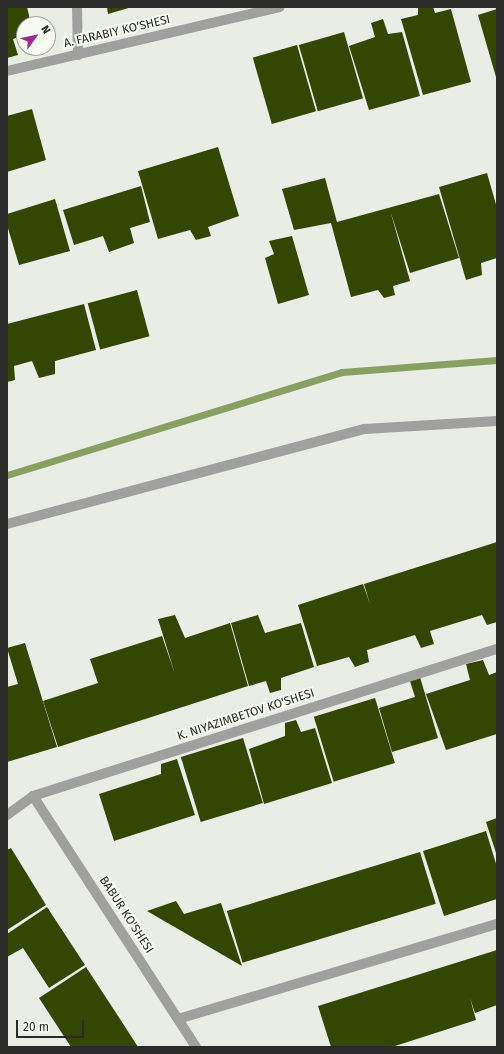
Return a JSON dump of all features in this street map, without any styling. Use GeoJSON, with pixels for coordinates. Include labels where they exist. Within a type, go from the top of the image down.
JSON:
{"type":"FeatureCollection","features":[{"type":"Feature","properties":{"kind":"street"},"geometry":{"type":"LineString","coordinates":[[77,7],[78,55]]}},
{"type":"Feature","properties":{"kind":"street","name":"A. FARABIY KO'SHESI"},"geometry":{"type":"LineString","coordinates":[[7,71],[280,7]]}},
{"type":"Feature","properties":{"kind":"street"},"geometry":{"type":"LineString","coordinates":[[7,524],[365,429],[497,421]]}},
{"type":"Feature","properties":{"kind":"street","name":"K. NIYAZIMBETOV KO'SHESI"},"geometry":{"type":"LineString","coordinates":[[7,815],[33,796],[497,649]]}},
{"type":"Feature","properties":{"kind":"street","name":"BABUR KO'SHESI"},"geometry":{"type":"LineString","coordinates":[[33,796],[196,1047]]}},
{"type":"Feature","properties":{"kind":"street"},"geometry":{"type":"LineString","coordinates":[[178,1019],[497,924]]}},
{"type":"Feature","properties":{"kind":"building"},"geometry":{"type":"Polygon","coordinates":[[[7,7],[27,7],[29,16],[16,16],[16,38],[13,39],[16,49],[16,56],[7,58],[7,7]]]}},
{"type":"Feature","properties":{"kind":"building"},"geometry":{"type":"Polygon","coordinates":[[[107,7],[132,7],[108,14],[107,7]]]}},
{"type":"Feature","properties":{"kind":"building"},"geometry":{"type":"Polygon","coordinates":[[[418,7],[433,7],[435,13],[451,9],[471,82],[423,95],[401,19],[418,15],[418,7]]]}},
{"type":"Feature","properties":{"kind":"building"},"geometry":{"type":"Polygon","coordinates":[[[497,9],[497,77],[496,77],[478,15],[497,9]]]}},
{"type":"Feature","properties":{"kind":"building"},"geometry":{"type":"Polygon","coordinates":[[[383,19],[388,34],[402,32],[420,96],[369,110],[349,46],[375,37],[371,23],[383,19]]]}},
{"type":"Feature","properties":{"kind":"building"},"geometry":{"type":"Polygon","coordinates":[[[344,32],[363,98],[318,111],[299,45],[344,32]]]}},
{"type":"Feature","properties":{"kind":"building"},"geometry":{"type":"Polygon","coordinates":[[[297,45],[316,111],[272,124],[253,58],[297,45]]]}},
{"type":"Feature","properties":{"kind":"building"},"geometry":{"type":"Polygon","coordinates":[[[32,109],[46,160],[7,172],[7,116],[32,109]]]}},
{"type":"Feature","properties":{"kind":"building"},"geometry":{"type":"Polygon","coordinates":[[[218,147],[239,216],[208,227],[211,236],[196,240],[190,230],[158,239],[138,171],[218,147]]]}},
{"type":"Feature","properties":{"kind":"building"},"geometry":{"type":"Polygon","coordinates":[[[487,173],[497,208],[497,258],[481,263],[482,275],[466,280],[439,187],[487,173]]]}},
{"type":"Feature","properties":{"kind":"building"},"geometry":{"type":"Polygon","coordinates":[[[325,178],[337,222],[439,194],[459,258],[410,273],[390,210],[410,281],[393,286],[395,295],[384,298],[378,290],[351,297],[331,223],[294,230],[282,189],[325,178]]]}},
{"type":"Feature","properties":{"kind":"building"},"geometry":{"type":"Polygon","coordinates":[[[141,186],[150,222],[130,228],[134,243],[109,252],[103,236],[74,245],[63,210],[141,186]]]}},
{"type":"Feature","properties":{"kind":"building"},"geometry":{"type":"Polygon","coordinates":[[[55,199],[70,251],[19,265],[7,225],[7,214],[55,199]]]}},
{"type":"Feature","properties":{"kind":"building"},"geometry":{"type":"Polygon","coordinates":[[[292,236],[309,295],[278,304],[265,258],[274,254],[269,241],[292,236]]]}},
{"type":"Feature","properties":{"kind":"building"},"geometry":{"type":"Polygon","coordinates":[[[137,290],[149,336],[100,350],[88,303],[137,290]]]}},
{"type":"Feature","properties":{"kind":"building"},"geometry":{"type":"Polygon","coordinates":[[[84,304],[96,350],[55,361],[55,374],[39,378],[32,361],[14,366],[15,380],[7,382],[7,324],[84,304]]]}},
{"type":"Feature","properties":{"kind":"building"},"geometry":{"type":"Polygon","coordinates":[[[497,542],[497,622],[487,625],[482,615],[430,631],[434,644],[421,648],[415,635],[367,650],[369,662],[355,667],[349,657],[317,666],[298,605],[363,584],[370,604],[364,584],[497,542]]]}},
{"type":"Feature","properties":{"kind":"building"},"geometry":{"type":"Polygon","coordinates":[[[175,615],[185,638],[230,623],[248,686],[58,747],[43,701],[98,683],[90,659],[162,636],[175,674],[158,619],[175,615]]]}},
{"type":"Feature","properties":{"kind":"building"},"geometry":{"type":"Polygon","coordinates":[[[258,615],[265,633],[301,623],[314,667],[281,678],[281,690],[270,693],[266,681],[249,686],[231,623],[258,615]]]}},
{"type":"Feature","properties":{"kind":"building"},"geometry":{"type":"Polygon","coordinates":[[[25,643],[57,747],[7,762],[7,687],[18,684],[7,648],[25,643]]]}},
{"type":"Feature","properties":{"kind":"building"},"geometry":{"type":"Polygon","coordinates":[[[483,660],[489,675],[497,672],[497,734],[446,750],[426,694],[470,680],[466,664],[483,660]]]}},
{"type":"Feature","properties":{"kind":"building"},"geometry":{"type":"Polygon","coordinates":[[[420,677],[438,738],[392,752],[379,708],[415,697],[410,681],[420,677]]]}},
{"type":"Feature","properties":{"kind":"building"},"geometry":{"type":"Polygon","coordinates":[[[375,698],[395,763],[334,782],[314,717],[375,698]]]}},
{"type":"Feature","properties":{"kind":"building"},"geometry":{"type":"Polygon","coordinates":[[[296,720],[301,732],[315,728],[332,783],[264,804],[249,749],[285,736],[285,723],[296,720]]]}},
{"type":"Feature","properties":{"kind":"building"},"geometry":{"type":"Polygon","coordinates":[[[243,738],[263,803],[201,822],[181,757],[243,738]]]}},
{"type":"Feature","properties":{"kind":"building"},"geometry":{"type":"Polygon","coordinates":[[[177,759],[195,815],[114,841],[99,794],[161,774],[161,764],[177,759]]]}},
{"type":"Feature","properties":{"kind":"building"},"geometry":{"type":"Polygon","coordinates":[[[497,818],[497,856],[486,822],[497,818]]]}},
{"type":"Feature","properties":{"kind":"building"},"geometry":{"type":"Polygon","coordinates":[[[486,831],[497,867],[497,899],[444,916],[423,851],[486,831]]]}},
{"type":"Feature","properties":{"kind":"building"},"geometry":{"type":"Polygon","coordinates":[[[11,848],[46,905],[7,930],[7,850],[11,848]]]}},
{"type":"Feature","properties":{"kind":"building"},"geometry":{"type":"Polygon","coordinates":[[[420,852],[436,904],[243,963],[227,911],[420,852]]]}},
{"type":"Feature","properties":{"kind":"building"},"geometry":{"type":"Polygon","coordinates":[[[176,901],[184,914],[221,903],[242,966],[147,911],[176,901]]]}},
{"type":"Feature","properties":{"kind":"building"},"geometry":{"type":"Polygon","coordinates":[[[47,907],[85,965],[49,988],[23,948],[7,957],[7,934],[47,907]]]}},
{"type":"Feature","properties":{"kind":"building"},"geometry":{"type":"Polygon","coordinates":[[[497,950],[497,1005],[475,1013],[470,998],[476,1020],[392,1047],[331,1047],[318,1006],[497,950]]]}},
{"type":"Feature","properties":{"kind":"building"},"geometry":{"type":"Polygon","coordinates":[[[86,967],[138,1047],[71,1047],[39,998],[86,967]]]}},
{"type":"Feature","properties":{"kind":"waterway"},"geometry":{"type":"LineString","coordinates":[[7,475],[342,372],[497,360]]}}]}
